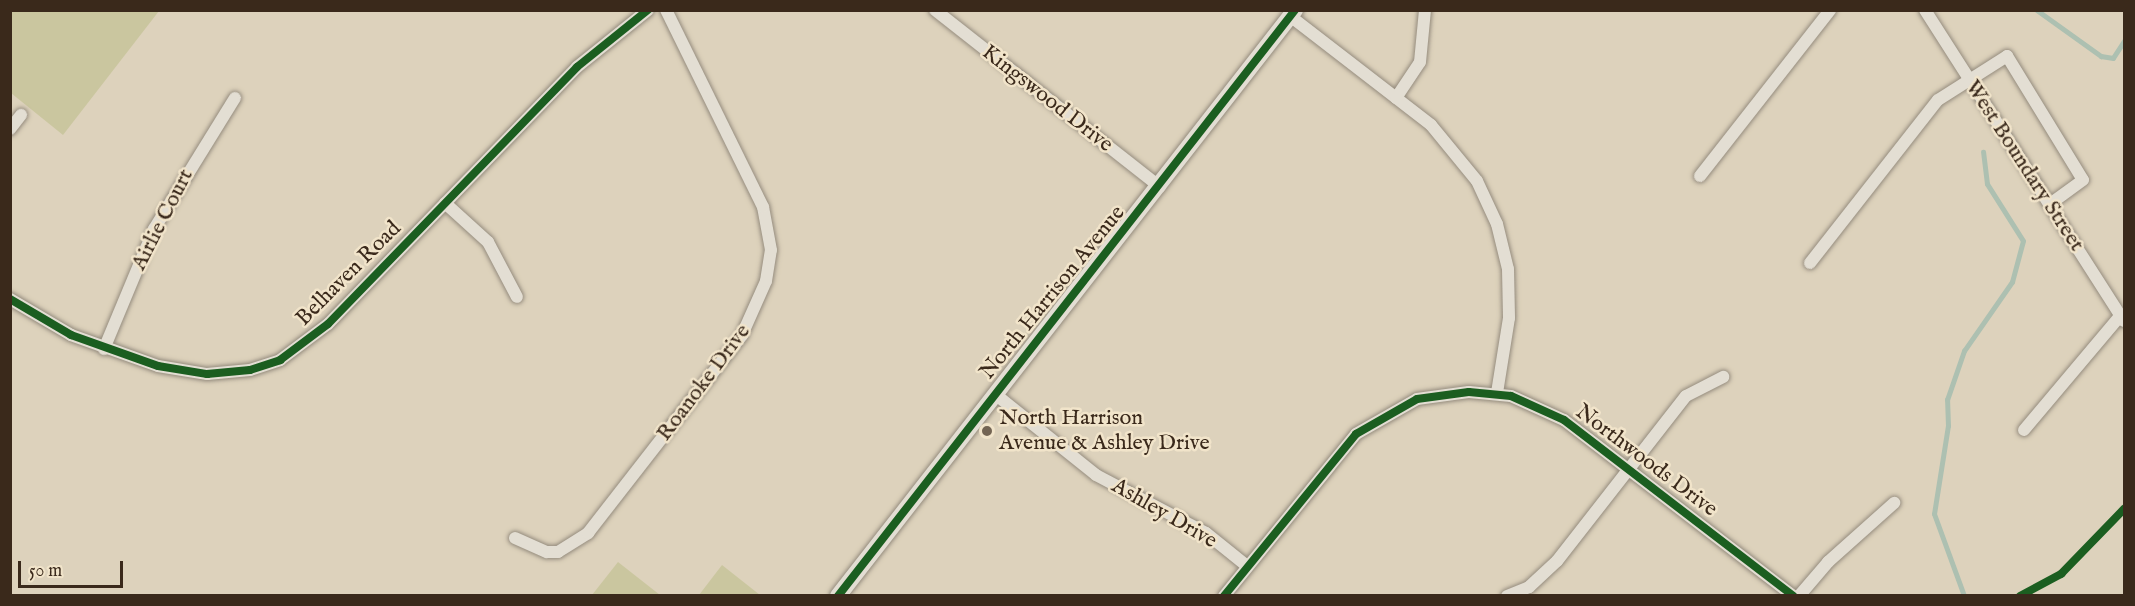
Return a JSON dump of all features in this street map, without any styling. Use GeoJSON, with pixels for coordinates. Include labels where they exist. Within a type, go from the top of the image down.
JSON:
{"type":"FeatureCollection","features":[{"type":"Feature","properties":{"kind":"main road","name":"North Harrison Avenue"},"geometry":{"type":"LineString","coordinates":[[838,596],[995,394],[1160,188],[1292,13]]}},
{"type":"Feature","properties":{"kind":"street","name":"Belhaven Road"},"geometry":{"type":"LineString","coordinates":[[10,299],[46,323],[104,349],[158,366],[207,374],[268,366],[293,353],[328,324],[577,67],[648,10]]}},
{"type":"Feature","properties":{"kind":"street","name":"Roanoke Drive"},"geometry":{"type":"LineString","coordinates":[[515,538],[547,552],[558,552],[588,533],[742,335],[766,281],[771,250],[763,207],[666,10]]}},
{"type":"Feature","properties":{"kind":"street","name":"Kingswood Drive"},"geometry":{"type":"LineString","coordinates":[[935,10],[1160,188]]}},
{"type":"Feature","properties":{"kind":"street"},"geometry":{"type":"LineString","coordinates":[[1396,98],[1420,62],[1425,10]]}},
{"type":"Feature","properties":{"kind":"street"},"geometry":{"type":"LineString","coordinates":[[1701,176],[1830,10]]}},
{"type":"Feature","properties":{"kind":"street","name":"West Boundary Street"},"geometry":{"type":"LineString","coordinates":[[1925,10],[2122,319]]}},
{"type":"Feature","properties":{"kind":"street"},"geometry":{"type":"LineString","coordinates":[[1292,13],[1431,125],[1463,159],[1497,224],[1508,269],[1509,294],[1497,393]]}},
{"type":"Feature","properties":{"kind":"street"},"geometry":{"type":"LineString","coordinates":[[1810,264],[1938,100],[1968,78],[2007,56],[2083,180],[2050,204]]}},
{"type":"Feature","properties":{"kind":"street","name":"Airlie Court"},"geometry":{"type":"LineString","coordinates":[[104,349],[154,229],[235,98]]}},
{"type":"Feature","properties":{"kind":"street"},"geometry":{"type":"LineString","coordinates":[[10,129],[21,115]]}},
{"type":"Feature","properties":{"kind":"street"},"geometry":{"type":"LineString","coordinates":[[445,203],[488,242],[517,297]]}},
{"type":"Feature","properties":{"kind":"street"},"geometry":{"type":"LineString","coordinates":[[2024,430],[2122,319]]}},
{"type":"Feature","properties":{"kind":"street"},"geometry":{"type":"LineString","coordinates":[[1507,596],[1544,576],[1686,396],[1723,377]]}},
{"type":"Feature","properties":{"kind":"street","name":"Northwoods Drive"},"geometry":{"type":"LineString","coordinates":[[1224,596],[1331,461],[1370,424],[1417,399],[1452,393],[1497,393],[1548,410],[1793,596]]}},
{"type":"Feature","properties":{"kind":"street","name":"Ashley Drive"},"geometry":{"type":"LineString","coordinates":[[995,394],[1096,475],[1206,533],[1247,567]]}},
{"type":"Feature","properties":{"kind":"street"},"geometry":{"type":"LineString","coordinates":[[1799,596],[1828,562],[1894,503]]}},
{"type":"Feature","properties":{"kind":"shaded area"},"geometry":{"type":"Polygon","coordinates":[[[10,11],[159,11],[63,135],[11,93],[10,11]]]}},
{"type":"Feature","properties":{"kind":"shaded area"},"geometry":{"type":"Polygon","coordinates":[[[618,562],[660,595],[592,595],[618,562]]]}},
{"type":"Feature","properties":{"kind":"shaded area"},"geometry":{"type":"Polygon","coordinates":[[[722,565],[760,595],[699,595],[722,565]]]}},
{"type":"Feature","properties":{"kind":"waterway"},"geometry":{"type":"LineString","coordinates":[[2037,10],[2101,56],[2113,58],[2124,41]]}},
{"type":"Feature","properties":{"kind":"waterway"},"geometry":{"type":"LineString","coordinates":[[1964,596],[1934,514],[1948,426],[1947,400],[1964,351],[2012,282],[2023,241],[1987,184],[1983,152]]}},
{"type":"Feature","properties":{"kind":"cycle path"},"geometry":{"type":"LineString","coordinates":[[10,299],[71,335],[158,366],[207,374],[250,370],[280,360],[328,324],[577,67],[648,10]]}},
{"type":"Feature","properties":{"kind":"cycle path"},"geometry":{"type":"LineString","coordinates":[[838,596],[1295,10]]}},
{"type":"Feature","properties":{"kind":"cycle path"},"geometry":{"type":"LineString","coordinates":[[1224,596],[1356,434],[1417,399],[1469,392],[1511,396],[1564,420],[1793,596]]}},
{"type":"Feature","properties":{"kind":"cycle path"},"geometry":{"type":"LineString","coordinates":[[2020,596],[2061,574],[2124,509]]}},
{"type":"Feature","properties":{"kind":"place","name":"North Harrison Avenue & Ashley Drive"},"geometry":{"type":"Point","coordinates":[987,431]}}]}
